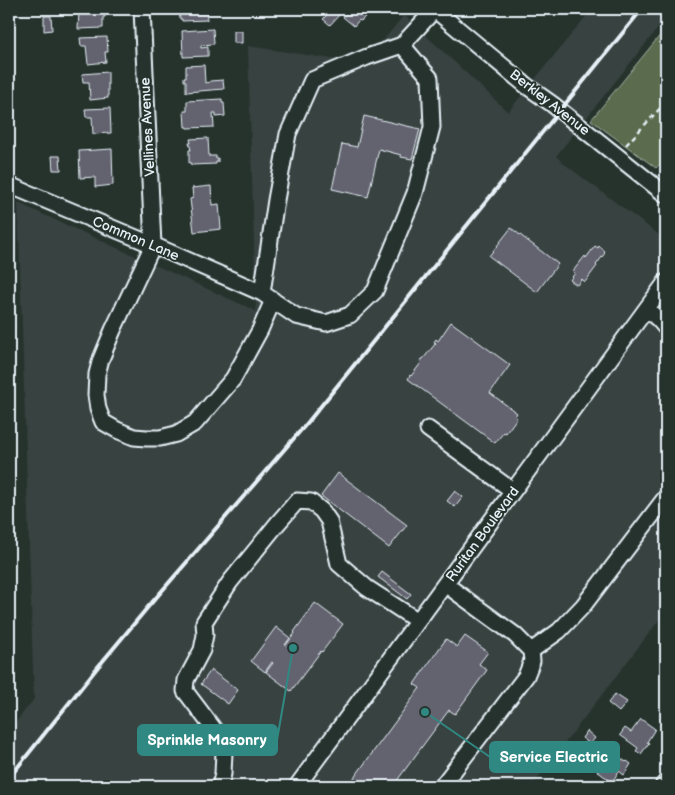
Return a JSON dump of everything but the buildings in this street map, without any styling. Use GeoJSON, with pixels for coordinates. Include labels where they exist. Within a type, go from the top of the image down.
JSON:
{"type":"FeatureCollection","features":[{"type":"Feature","properties":{"kind":"street","name":"Vellines Avenue"},"geometry":{"type":"LineString","coordinates":[[142,9],[153,245]]}},
{"type":"Feature","properties":{"kind":"street"},"geometry":{"type":"LineString","coordinates":[[153,245],[101,359],[97,374],[96,395],[103,422],[134,437],[160,438],[176,434],[195,423],[233,379],[260,330],[268,296],[276,200],[288,134],[312,80],[402,45],[434,9]]}},
{"type":"Feature","properties":{"kind":"street","name":"Berkley Avenue"},"geometry":{"type":"LineString","coordinates":[[434,9],[528,87],[666,194]]}},
{"type":"Feature","properties":{"kind":"street","name":"Common Lane"},"geometry":{"type":"LineString","coordinates":[[9,184],[268,296],[296,316],[326,323],[350,315],[375,291],[415,193],[432,127],[430,78],[402,45]]}},
{"type":"Feature","properties":{"kind":"street","name":"Ruritan Boulevard"},"geometry":{"type":"LineString","coordinates":[[297,786],[666,282]]}},
{"type":"Feature","properties":{"kind":"street"},"geometry":{"type":"LineString","coordinates":[[647,309],[666,328]]}},
{"type":"Feature","properties":{"kind":"street"},"geometry":{"type":"LineString","coordinates":[[428,429],[513,491]]}},
{"type":"Feature","properties":{"kind":"street"},"geometry":{"type":"LineString","coordinates":[[530,651],[559,631],[583,606],[666,497]]}},
{"type":"Feature","properties":{"kind":"street"},"geometry":{"type":"LineString","coordinates":[[220,786],[223,774],[224,752],[216,732],[185,692],[186,680],[202,650],[205,635],[204,622],[230,582],[298,501],[311,502],[322,511],[329,521],[339,564],[367,588],[418,622]]}},
{"type":"Feature","properties":{"kind":"street"},"geometry":{"type":"LineString","coordinates":[[442,786],[526,676],[532,661],[530,651],[515,635],[446,584]]}},
{"type":"Feature","properties":{"kind":"street"},"geometry":{"type":"LineString","coordinates":[[664,786],[666,782]]}},
{"type":"Feature","properties":{"kind":"path"},"geometry":{"type":"LineString","coordinates":[[616,155],[666,102]]}},
{"type":"Feature","properties":{"kind":"shaded area"},"geometry":{"type":"Polygon","coordinates":[[[592,9],[666,9],[666,18],[556,156],[666,240],[666,611],[532,786],[9,786],[9,731],[34,699],[18,203],[256,311],[248,46],[364,64],[404,15],[508,112],[592,9]]]}},
{"type":"Feature","properties":{"kind":"green space"},"geometry":{"type":"Polygon","coordinates":[[[666,28],[666,158],[656,168],[591,120],[666,28]]]}},
{"type":"Feature","properties":{"kind":"railway"},"geometry":{"type":"LineString","coordinates":[[9,778],[148,607],[308,422],[642,9]]}},
{"type":"Feature","properties":{"kind":"place","name":"Sprinkle Masonry"},"geometry":{"type":"Point","coordinates":[293,648]}},
{"type":"Feature","properties":{"kind":"place","name":"Service Electric"},"geometry":{"type":"Point","coordinates":[425,712]}}]}
